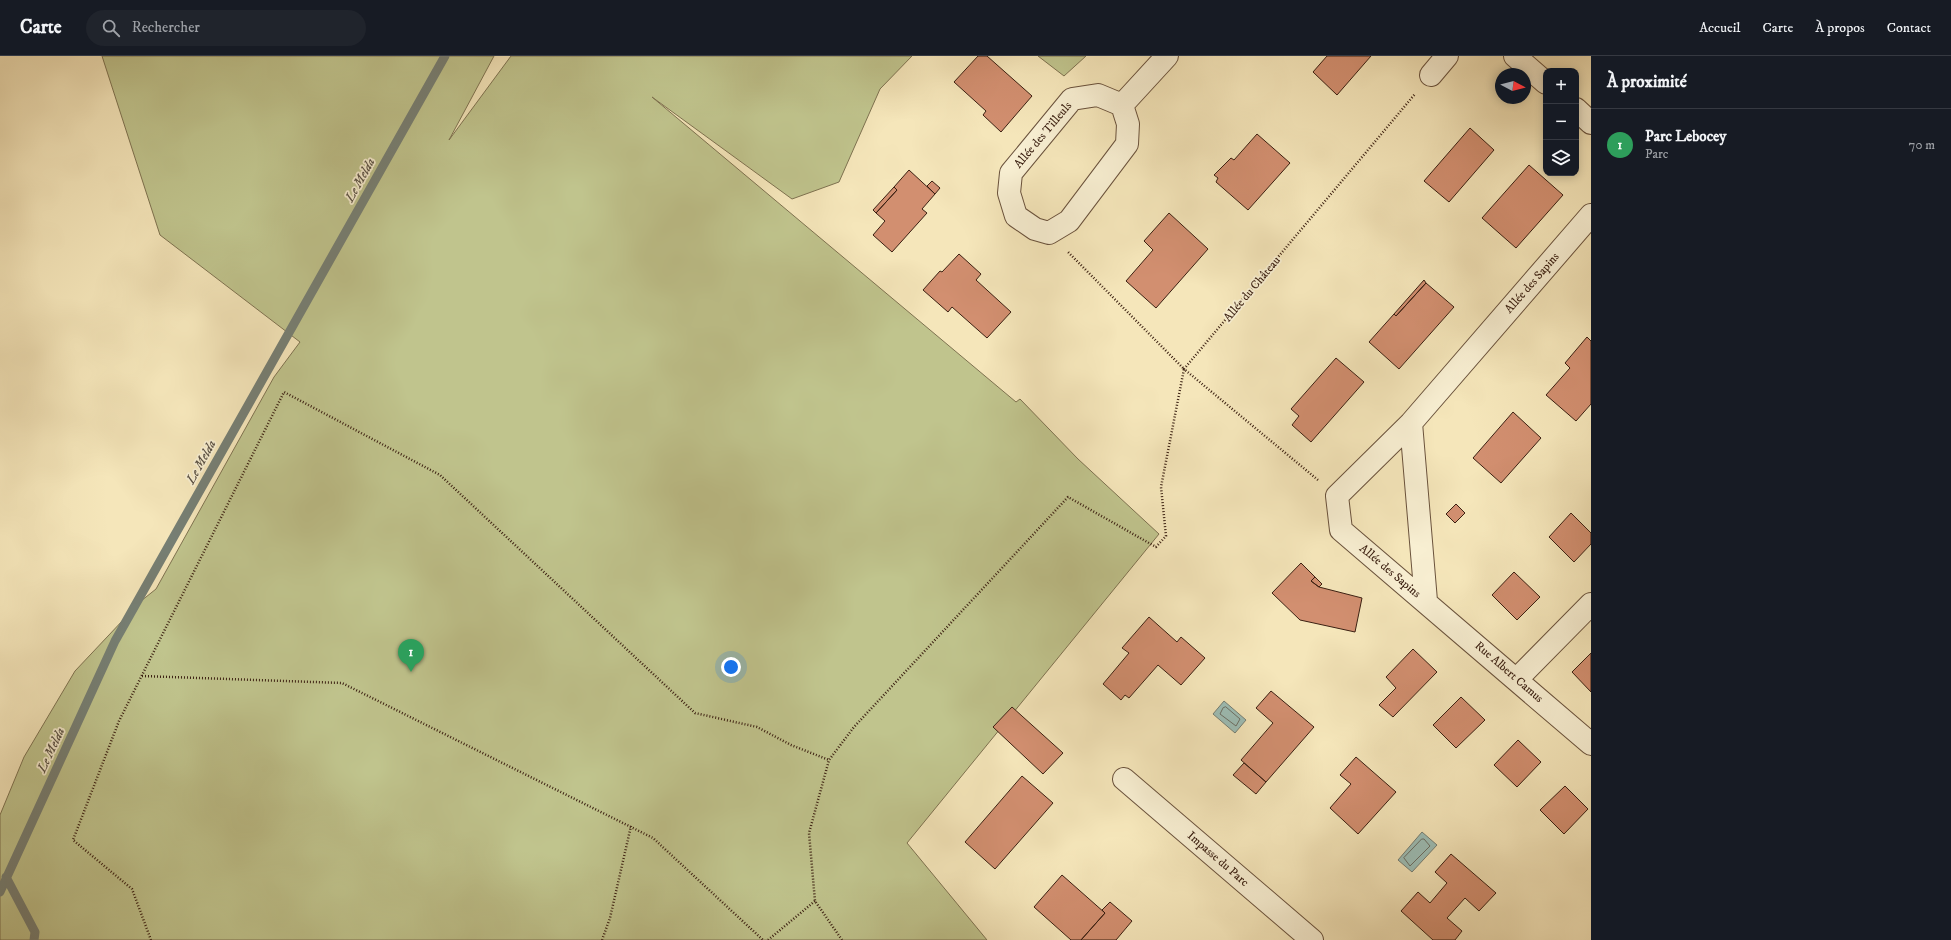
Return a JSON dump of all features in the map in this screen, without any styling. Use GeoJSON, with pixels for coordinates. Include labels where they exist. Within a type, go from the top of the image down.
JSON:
{"type":"FeatureCollection","features":[{"type":"Feature","properties":{"kind":"street"},"geometry":{"type":"LineString","coordinates":[[1049,233],[1069,221],[1126,144],[1128,124],[1122,105],[1167,56]]}},
{"type":"Feature","properties":{"kind":"street"},"geometry":{"type":"LineString","coordinates":[[1431,75],[1447,56]]}},
{"type":"Feature","properties":{"kind":"street"},"geometry":{"type":"LineString","coordinates":[[1515,56],[1543,80]]}},
{"type":"Feature","properties":{"kind":"street","name":"Allée des Tilleuls"},"geometry":{"type":"LineString","coordinates":[[1049,233],[1035,230],[1016,216],[1009,193],[1011,173],[1072,99],[1098,95],[1122,105]]}},
{"type":"Feature","properties":{"kind":"street"},"geometry":{"type":"LineString","coordinates":[[1579,112],[1591,122]]}},
{"type":"Feature","properties":{"kind":"street","name":"Allée des Sapins"},"geometry":{"type":"LineString","coordinates":[[1426,601],[1341,530],[1337,496],[1410,423],[1591,215]]}},
{"type":"Feature","properties":{"kind":"street","name":"Allée des Sapins"},"geometry":{"type":"LineString","coordinates":[[1410,423],[1426,601]]}},
{"type":"Feature","properties":{"kind":"street","name":"Rue Albert Camus"},"geometry":{"type":"LineString","coordinates":[[1426,601],[1591,744]]}},
{"type":"Feature","properties":{"kind":"street"},"geometry":{"type":"LineString","coordinates":[[1517,679],[1591,604]]}},
{"type":"Feature","properties":{"kind":"street","name":"Impasse du Parc"},"geometry":{"type":"LineString","coordinates":[[1124,779],[1312,940]]}},
{"type":"Feature","properties":{"kind":"path","name":"Allée du Château"},"geometry":{"type":"LineString","coordinates":[[1184,369],[1431,75]]}},
{"type":"Feature","properties":{"kind":"path"},"geometry":{"type":"LineString","coordinates":[[1049,233],[1184,369],[1337,496]]}},
{"type":"Feature","properties":{"kind":"path"},"geometry":{"type":"LineString","coordinates":[[842,940],[815,901],[809,833],[829,760],[854,727],[1068,497],[1156,548],[1166,536],[1161,487],[1184,369]]}},
{"type":"Feature","properties":{"kind":"path"},"geometry":{"type":"LineString","coordinates":[[151,940],[132,889],[72,840],[119,721],[284,392],[440,475],[695,713],[757,727],[791,745],[829,760]]}},
{"type":"Feature","properties":{"kind":"path"},"geometry":{"type":"LineString","coordinates":[[142,676],[342,683],[653,838],[763,940]]}},
{"type":"Feature","properties":{"kind":"path"},"geometry":{"type":"LineString","coordinates":[[602,940],[610,918],[631,826]]}},
{"type":"Feature","properties":{"kind":"path"},"geometry":{"type":"LineString","coordinates":[[768,940],[815,901]]}},
{"type":"Feature","properties":{"kind":"green space"},"geometry":{"type":"Polygon","coordinates":[[[102,56],[494,56],[449,140],[511,56],[912,56],[880,89],[839,182],[792,199],[652,97],[1016,402],[1020,399],[1078,459],[1159,534],[907,843],[987,940],[0,940],[0,815],[24,757],[75,671],[141,601],[156,589],[274,377],[300,342],[160,235],[102,56]]]}},
{"type":"Feature","properties":{"kind":"green space"},"geometry":{"type":"Polygon","coordinates":[[[1038,56],[1086,56],[1064,76],[1038,56]]]}},
{"type":"Feature","properties":{"kind":"water"},"geometry":{"type":"Polygon","coordinates":[[[1224,701],[1246,720],[1235,733],[1213,714],[1224,701]]]}},
{"type":"Feature","properties":{"kind":"water"},"geometry":{"type":"Polygon","coordinates":[[[1422,832],[1437,845],[1412,872],[1398,860],[1422,832]]]}},
{"type":"Feature","properties":{"kind":"building"},"geometry":{"type":"Polygon","coordinates":[[[978,56],[987,56],[1032,96],[1001,132],[983,115],[986,111],[954,82],[978,56]]]}},
{"type":"Feature","properties":{"kind":"building"},"geometry":{"type":"Polygon","coordinates":[[[1327,56],[1371,56],[1337,95],[1313,72],[1327,56]]]}},
{"type":"Feature","properties":{"kind":"building"},"geometry":{"type":"Polygon","coordinates":[[[1470,128],[1494,150],[1449,202],[1424,181],[1470,128]]]}},
{"type":"Feature","properties":{"kind":"building"},"geometry":{"type":"Polygon","coordinates":[[[1257,134],[1290,163],[1248,210],[1216,182],[1218,178],[1214,175],[1231,158],[1234,160],[1257,134]]]}},
{"type":"Feature","properties":{"kind":"building"},"geometry":{"type":"Polygon","coordinates":[[[1529,165],[1563,195],[1516,248],[1482,218],[1529,165]]]}},
{"type":"Feature","properties":{"kind":"building"},"geometry":{"type":"Polygon","coordinates":[[[909,170],[935,194],[922,209],[927,213],[892,252],[873,235],[885,221],[876,213],[897,190],[894,187],[909,170]]]}},
{"type":"Feature","properties":{"kind":"building"},"geometry":{"type":"Polygon","coordinates":[[[932,181],[940,188],[935,194],[927,186],[932,181]]]}},
{"type":"Feature","properties":{"kind":"building"},"geometry":{"type":"Polygon","coordinates":[[[894,187],[897,190],[876,213],[873,210],[894,187]]]}},
{"type":"Feature","properties":{"kind":"building"},"geometry":{"type":"Polygon","coordinates":[[[1169,213],[1208,249],[1156,308],[1126,281],[1153,250],[1144,241],[1169,213]]]}},
{"type":"Feature","properties":{"kind":"building"},"geometry":{"type":"Polygon","coordinates":[[[959,254],[981,274],[976,280],[1011,312],[987,338],[952,307],[948,312],[923,290],[940,271],[942,272],[959,254]]]}},
{"type":"Feature","properties":{"kind":"building"},"geometry":{"type":"Polygon","coordinates":[[[1424,280],[1426,283],[1396,316],[1394,314],[1424,280]]]}},
{"type":"Feature","properties":{"kind":"building"},"geometry":{"type":"Polygon","coordinates":[[[1426,283],[1454,307],[1399,369],[1369,342],[1394,314],[1396,316],[1426,283]]]}},
{"type":"Feature","properties":{"kind":"building"},"geometry":{"type":"Polygon","coordinates":[[[1587,337],[1591,341],[1591,404],[1576,421],[1546,395],[1570,368],[1565,363],[1587,337]]]}},
{"type":"Feature","properties":{"kind":"building"},"geometry":{"type":"Polygon","coordinates":[[[1336,358],[1364,382],[1311,442],[1292,425],[1299,416],[1291,409],[1336,358]]]}},
{"type":"Feature","properties":{"kind":"building"},"geometry":{"type":"Polygon","coordinates":[[[1513,412],[1541,438],[1501,483],[1473,458],[1513,412]]]}},
{"type":"Feature","properties":{"kind":"building"},"geometry":{"type":"Polygon","coordinates":[[[1456,504],[1465,513],[1455,523],[1446,514],[1456,504]]]}},
{"type":"Feature","properties":{"kind":"building"},"geometry":{"type":"Polygon","coordinates":[[[1571,513],[1591,533],[1591,544],[1574,562],[1549,537],[1571,513]]]}},
{"type":"Feature","properties":{"kind":"building"},"geometry":{"type":"Polygon","coordinates":[[[1301,563],[1315,577],[1311,581],[1319,587],[1362,598],[1355,632],[1300,620],[1272,593],[1301,563]]]}},
{"type":"Feature","properties":{"kind":"building"},"geometry":{"type":"Polygon","coordinates":[[[1514,572],[1540,597],[1517,620],[1492,595],[1514,572]]]}},
{"type":"Feature","properties":{"kind":"building"},"geometry":{"type":"Polygon","coordinates":[[[1315,577],[1322,584],[1319,587],[1311,581],[1315,577]]]}},
{"type":"Feature","properties":{"kind":"building"},"geometry":{"type":"Polygon","coordinates":[[[1149,617],[1177,642],[1181,637],[1205,658],[1181,685],[1158,665],[1129,698],[1125,695],[1121,700],[1103,684],[1129,653],[1122,648],[1149,617]]]}},
{"type":"Feature","properties":{"kind":"building"},"geometry":{"type":"Polygon","coordinates":[[[1413,649],[1437,672],[1393,717],[1379,705],[1396,688],[1386,677],[1413,649]]]}},
{"type":"Feature","properties":{"kind":"building"},"geometry":{"type":"Polygon","coordinates":[[[1591,653],[1591,692],[1572,672],[1591,653]]]}},
{"type":"Feature","properties":{"kind":"building"},"geometry":{"type":"Polygon","coordinates":[[[1271,691],[1314,727],[1266,782],[1241,760],[1273,723],[1256,708],[1271,691]]]}},
{"type":"Feature","properties":{"kind":"building"},"geometry":{"type":"Polygon","coordinates":[[[1461,697],[1485,720],[1456,748],[1433,725],[1461,697]]]}},
{"type":"Feature","properties":{"kind":"building"},"geometry":{"type":"Polygon","coordinates":[[[1012,707],[1063,753],[1043,774],[993,727],[1012,707]]]}},
{"type":"Feature","properties":{"kind":"building"},"geometry":{"type":"Polygon","coordinates":[[[1518,740],[1541,762],[1517,787],[1494,765],[1518,740]]]}},
{"type":"Feature","properties":{"kind":"building"},"geometry":{"type":"Polygon","coordinates":[[[1356,757],[1396,792],[1358,834],[1330,808],[1351,784],[1340,775],[1356,757]]]}},
{"type":"Feature","properties":{"kind":"building"},"geometry":{"type":"Polygon","coordinates":[[[1244,763],[1266,782],[1256,794],[1233,775],[1244,763]]]}},
{"type":"Feature","properties":{"kind":"building"},"geometry":{"type":"Polygon","coordinates":[[[1022,776],[1053,803],[995,869],[965,842],[1022,776]]]}},
{"type":"Feature","properties":{"kind":"building"},"geometry":{"type":"Polygon","coordinates":[[[1565,786],[1588,809],[1564,834],[1540,810],[1565,786]]]}},
{"type":"Feature","properties":{"kind":"building"},"geometry":{"type":"Polygon","coordinates":[[[1451,854],[1496,893],[1479,911],[1465,898],[1447,918],[1462,931],[1455,940],[1433,940],[1401,911],[1418,892],[1430,903],[1447,883],[1435,872],[1451,854]]]}},
{"type":"Feature","properties":{"kind":"building"},"geometry":{"type":"Polygon","coordinates":[[[1062,875],[1105,913],[1081,940],[1071,940],[1034,907],[1062,875]]]}},
{"type":"Feature","properties":{"kind":"building"},"geometry":{"type":"Polygon","coordinates":[[[1110,902],[1132,921],[1116,940],[1081,940],[1105,913],[1102,910],[1110,902]]]}},
{"type":"Feature","properties":{"kind":"waterway","name":"Le Melda"},"geometry":{"type":"LineString","coordinates":[[0,892],[115,641],[445,56]]}},
{"type":"Feature","properties":{"kind":"waterway"},"geometry":{"type":"LineString","coordinates":[[6,877],[35,932],[34,940]]}},
{"type":"Feature","properties":{"kind":"place","name":"Parc Lebocey"},"geometry":{"type":"Point","coordinates":[411,672]}}]}
